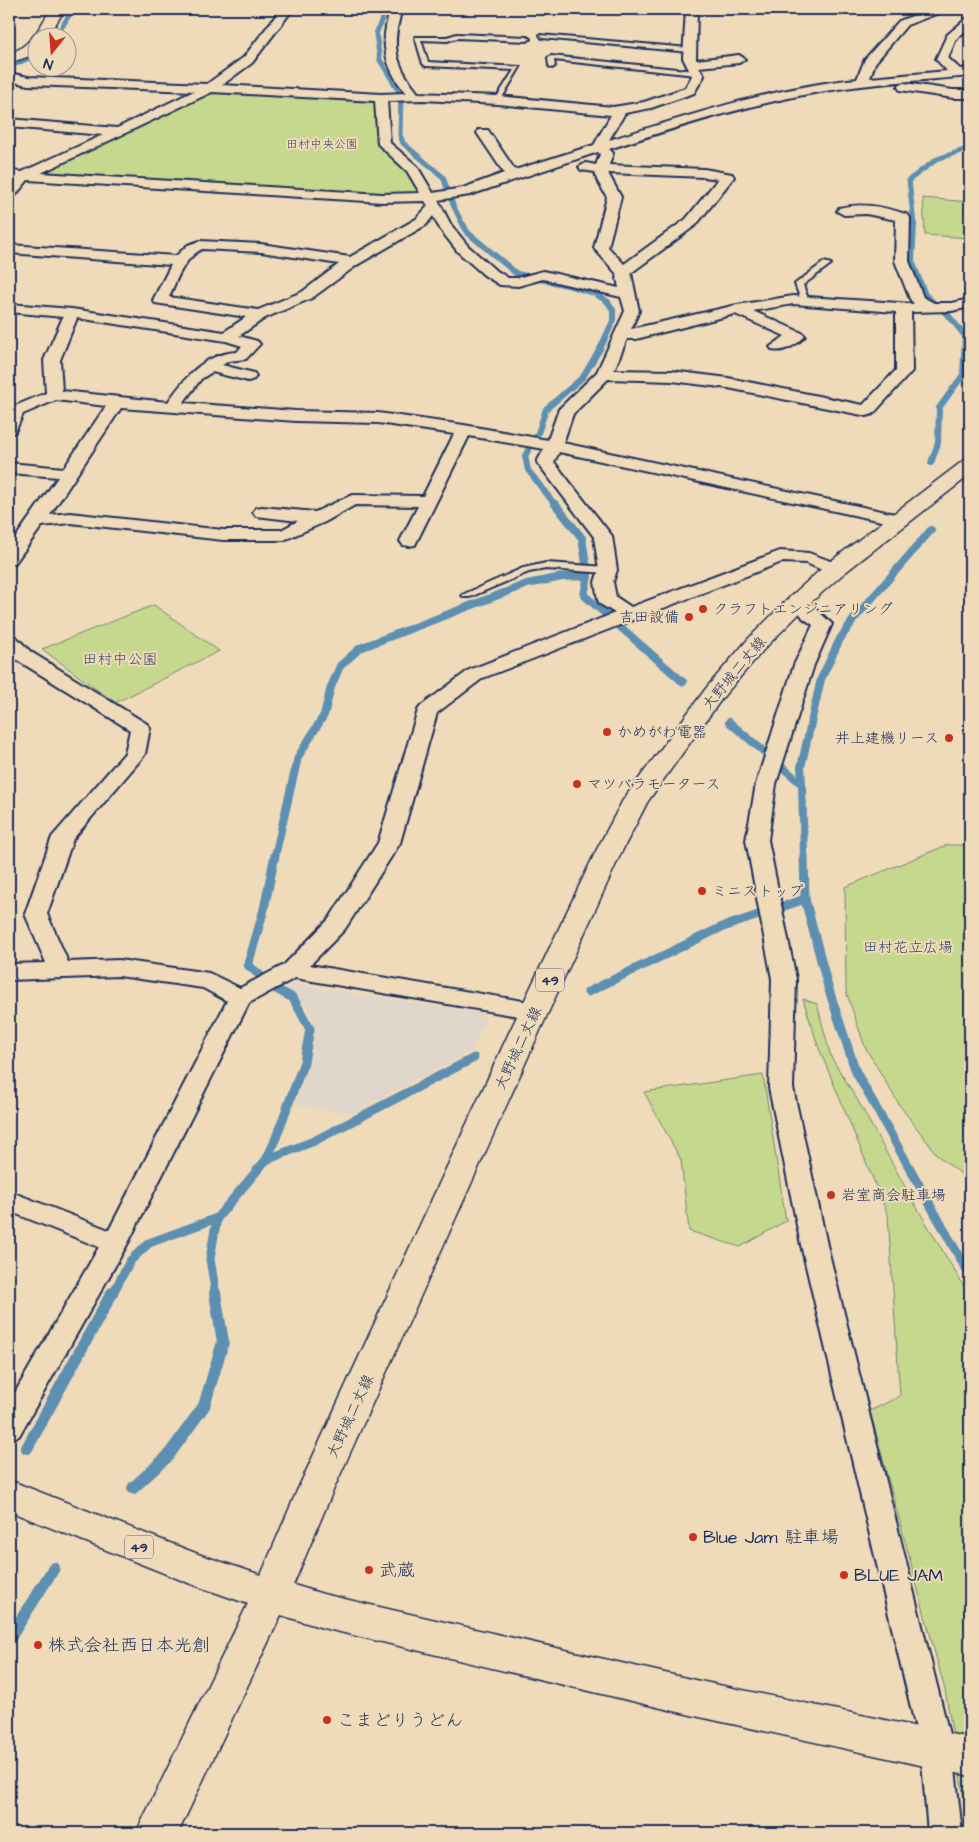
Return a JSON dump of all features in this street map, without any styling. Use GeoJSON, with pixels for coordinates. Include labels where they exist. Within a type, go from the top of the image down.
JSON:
{"type":"FeatureCollection","features":[{"type":"Feature","properties":{"kind":"main road"},"geometry":{"type":"LineString","coordinates":[[46,28],[58,9]]}},
{"type":"Feature","properties":{"kind":"main road"},"geometry":{"type":"LineString","coordinates":[[9,59],[28,50]]}},
{"type":"Feature","properties":{"kind":"main road","name":"大野城二丈線"},"geometry":{"type":"LineString","coordinates":[[157,1833],[271,1595],[314,1493],[535,1011],[608,853],[636,800],[715,692],[757,643],[800,600],[835,569],[970,465]]}},
{"type":"Feature","properties":{"kind":"main road","name":"49"},"geometry":{"type":"LineString","coordinates":[[9,1496],[192,1568],[271,1595]]}},
{"type":"Feature","properties":{"kind":"main road"},"geometry":{"type":"LineString","coordinates":[[271,1595],[323,1611],[695,1698],[954,1753]]}},
{"type":"Feature","properties":{"kind":"street"},"geometry":{"type":"LineString","coordinates":[[9,194],[24,176],[210,88],[248,60],[287,9]]}},
{"type":"Feature","properties":{"kind":"street"},"geometry":{"type":"LineString","coordinates":[[397,9],[392,21],[389,41],[395,70],[412,97]]}},
{"type":"Feature","properties":{"kind":"street"},"geometry":{"type":"LineString","coordinates":[[9,78],[28,81],[210,88],[385,98],[498,100],[613,111],[647,104],[690,90],[698,76],[689,58],[692,9]]}},
{"type":"Feature","properties":{"kind":"street"},"geometry":{"type":"LineString","coordinates":[[866,82],[862,80],[869,62],[903,23],[940,9]]}},
{"type":"Feature","properties":{"kind":"street"},"geometry":{"type":"LineString","coordinates":[[957,73],[942,59],[951,37],[970,21]]}},
{"type":"Feature","properties":{"kind":"street"},"geometry":{"type":"LineString","coordinates":[[694,68],[739,59]]}},
{"type":"Feature","properties":{"kind":"street"},"geometry":{"type":"LineString","coordinates":[[9,176],[433,202],[675,124],[776,97],[866,82],[970,72]]}},
{"type":"Feature","properties":{"kind":"street"},"geometry":{"type":"LineString","coordinates":[[885,80],[914,89],[953,94],[970,94]]}},
{"type":"Feature","properties":{"kind":"street"},"geometry":{"type":"LineString","coordinates":[[385,98],[384,144],[412,169],[433,202],[445,226],[463,249],[489,272],[505,282],[518,282],[543,275],[628,294]]}},
{"type":"Feature","properties":{"kind":"street"},"geometry":{"type":"LineString","coordinates":[[600,147],[621,109]]}},
{"type":"Feature","properties":{"kind":"street"},"geometry":{"type":"LineString","coordinates":[[9,124],[120,132]]}},
{"type":"Feature","properties":{"kind":"street"},"geometry":{"type":"LineString","coordinates":[[483,134],[512,175]]}},
{"type":"Feature","properties":{"kind":"street"},"geometry":{"type":"LineString","coordinates":[[600,147],[607,153],[600,169],[601,175],[614,197],[602,248],[624,272],[632,310],[604,374],[565,412],[550,445],[545,462],[603,536],[608,570],[604,582],[607,600],[630,615]]}},
{"type":"Feature","properties":{"kind":"street"},"geometry":{"type":"LineString","coordinates":[[553,162],[600,169],[704,173],[727,176],[691,222],[624,272]]}},
{"type":"Feature","properties":{"kind":"street"},"geometry":{"type":"LineString","coordinates":[[227,337],[260,315],[307,295],[352,262],[421,222],[433,202]]}},
{"type":"Feature","properties":{"kind":"street"},"geometry":{"type":"LineString","coordinates":[[844,211],[855,209],[892,214],[903,218],[902,261],[917,299],[931,308]]}},
{"type":"Feature","properties":{"kind":"street"},"geometry":{"type":"LineString","coordinates":[[260,315],[160,300],[181,261],[191,248],[200,245],[261,248],[352,262]]}},
{"type":"Feature","properties":{"kind":"street"},"geometry":{"type":"LineString","coordinates":[[9,249],[181,261]]}},
{"type":"Feature","properties":{"kind":"street"},"geometry":{"type":"LineString","coordinates":[[623,334],[636,334],[770,303],[805,301],[902,308],[931,308],[952,307],[970,303]]}},
{"type":"Feature","properties":{"kind":"street"},"geometry":{"type":"LineString","coordinates":[[9,308],[72,313],[227,337],[252,344],[241,356],[225,357],[195,376],[172,407]]}},
{"type":"Feature","properties":{"kind":"street"},"geometry":{"type":"LineString","coordinates":[[604,374],[672,376],[728,383],[867,411],[904,371],[902,308]]}},
{"type":"Feature","properties":{"kind":"street"},"geometry":{"type":"LineString","coordinates":[[738,309],[797,336],[778,347]]}},
{"type":"Feature","properties":{"kind":"street"},"geometry":{"type":"LineString","coordinates":[[54,395],[52,360],[72,313]]}},
{"type":"Feature","properties":{"kind":"street"},"geometry":{"type":"LineString","coordinates":[[209,367],[248,376]]}},
{"type":"Feature","properties":{"kind":"street"},"geometry":{"type":"LineString","coordinates":[[9,428],[16,411],[54,395],[116,403],[296,416],[378,418],[550,445],[900,520]]}},
{"type":"Feature","properties":{"kind":"street"},"geometry":{"type":"LineString","coordinates":[[9,559],[37,521],[116,403]]}},
{"type":"Feature","properties":{"kind":"street"},"geometry":{"type":"LineString","coordinates":[[409,541],[464,430]]}},
{"type":"Feature","properties":{"kind":"street"},"geometry":{"type":"LineString","coordinates":[[9,468],[69,473]]}},
{"type":"Feature","properties":{"kind":"street"},"geometry":{"type":"LineString","coordinates":[[37,521],[70,518],[223,535],[284,535],[352,500],[429,501]]}},
{"type":"Feature","properties":{"kind":"street"},"geometry":{"type":"LineString","coordinates":[[262,512],[320,518]]}},
{"type":"Feature","properties":{"kind":"street"},"geometry":{"type":"LineString","coordinates":[[9,1428],[115,1243],[240,998],[292,970],[337,924],[389,843],[428,710],[476,674],[780,556],[809,558],[835,569]]}},
{"type":"Feature","properties":{"kind":"street"},"geometry":{"type":"LineString","coordinates":[[800,600],[810,614],[823,624],[804,665],[766,784],[756,840],[784,979],[781,1088],[814,1245],[954,1753],[945,1833]]}},
{"type":"Feature","properties":{"kind":"street"},"geometry":{"type":"LineString","coordinates":[[9,641],[24,656],[140,728],[135,754],[63,837],[36,914],[60,970]]}},
{"type":"Feature","properties":{"kind":"street"},"geometry":{"type":"LineString","coordinates":[[9,972],[119,968],[209,981],[240,998]]}},
{"type":"Feature","properties":{"kind":"street"},"geometry":{"type":"LineString","coordinates":[[292,970],[535,1011]]}},
{"type":"Feature","properties":{"kind":"street"},"geometry":{"type":"LineString","coordinates":[[9,1201],[115,1243]]}},
{"type":"Feature","properties":{"kind":"lane"},"geometry":{"type":"LineString","coordinates":[[498,100],[518,68],[426,64],[417,38],[447,39],[458,36],[527,39]]}},
{"type":"Feature","properties":{"kind":"lane"},"geometry":{"type":"LineString","coordinates":[[542,36],[689,50]]}},
{"type":"Feature","properties":{"kind":"lane"},"geometry":{"type":"LineString","coordinates":[[552,66],[551,58],[694,68]]}},
{"type":"Feature","properties":{"kind":"lane"},"geometry":{"type":"LineString","coordinates":[[805,301],[799,284],[827,264]]}},
{"type":"Feature","properties":{"kind":"lane"},"geometry":{"type":"LineString","coordinates":[[468,595],[526,570],[546,566],[608,570]]}},
{"type":"Feature","properties":{"kind":"shaded area"},"geometry":{"type":"Polygon","coordinates":[[[289,984],[480,1013],[486,1020],[471,1051],[353,1113],[296,1105],[313,1050],[313,1018],[305,1005],[287,989],[289,984]]]}},
{"type":"Feature","properties":{"kind":"green space","name":"田村中央公園"},"geometry":{"type":"Polygon","coordinates":[[[212,90],[375,100],[378,144],[406,170],[423,194],[383,195],[35,175],[212,90]]]}},
{"type":"Feature","properties":{"kind":"green space"},"geometry":{"type":"Polygon","coordinates":[[[923,198],[970,202],[970,238],[925,235],[923,198]]]}},
{"type":"Feature","properties":{"kind":"green space","name":"田村中公園"},"geometry":{"type":"Polygon","coordinates":[[[154,605],[219,651],[115,703],[42,649],[154,605]]]}},
{"type":"Feature","properties":{"kind":"green space","name":"田村花立広場"},"geometry":{"type":"Polygon","coordinates":[[[947,845],[970,845],[970,1178],[968,1179],[938,1156],[900,1106],[865,1047],[846,991],[845,887],[947,845]]]}},
{"type":"Feature","properties":{"kind":"green space"},"geometry":{"type":"Polygon","coordinates":[[[803,999],[817,1004],[831,1057],[970,1297],[970,1833],[945,1690],[870,1411],[900,1396],[888,1215],[818,1046],[803,999]]]}},
{"type":"Feature","properties":{"kind":"green space"},"geometry":{"type":"Polygon","coordinates":[[[763,1075],[786,1221],[740,1247],[689,1231],[681,1160],[644,1092],[763,1075]]]}},
{"type":"Feature","properties":{"kind":"waterway"},"geometry":{"type":"LineString","coordinates":[[61,28],[73,9]]}},
{"type":"Feature","properties":{"kind":"waterway"},"geometry":{"type":"LineString","coordinates":[[386,9],[376,34],[380,60],[401,95],[400,135],[403,143],[443,177],[453,205],[463,225]]}},
{"type":"Feature","properties":{"kind":"waterway"},"geometry":{"type":"LineString","coordinates":[[9,67],[28,58]]}},
{"type":"Feature","properties":{"kind":"waterway"},"geometry":{"type":"LineString","coordinates":[[914,225],[909,180],[937,159],[970,148]]}},
{"type":"Feature","properties":{"kind":"waterway"},"geometry":{"type":"LineString","coordinates":[[463,224],[467,232],[517,274],[567,285],[596,294],[608,302],[613,310],[613,321],[601,347],[583,377],[546,409],[538,433],[525,456],[528,470],[556,506]]}},
{"type":"Feature","properties":{"kind":"waterway"},"geometry":{"type":"LineString","coordinates":[[914,225],[912,261],[925,295],[949,316],[965,336],[963,375],[939,408],[938,443],[931,463]]}},
{"type":"Feature","properties":{"kind":"waterway"},"geometry":{"type":"LineString","coordinates":[[555,504],[582,538],[588,576]]}},
{"type":"Feature","properties":{"kind":"waterway"},"geometry":{"type":"LineString","coordinates":[[802,784],[801,767],[821,679],[840,639],[854,619],[931,530]]}},
{"type":"Feature","properties":{"kind":"waterway"},"geometry":{"type":"LineString","coordinates":[[275,856],[298,757],[324,715],[331,687],[340,666],[360,648],[527,584],[562,577],[588,576]]}},
{"type":"Feature","properties":{"kind":"waterway"},"geometry":{"type":"LineString","coordinates":[[588,576],[584,595],[683,682]]}},
{"type":"Feature","properties":{"kind":"waterway"},"geometry":{"type":"LineString","coordinates":[[729,722],[802,784]]}},
{"type":"Feature","properties":{"kind":"waterway"},"geometry":{"type":"LineString","coordinates":[[802,784],[804,856]]}},
{"type":"Feature","properties":{"kind":"waterway"},"geometry":{"type":"LineString","coordinates":[[266,1160],[304,1062],[310,1029],[293,998],[276,989],[248,965],[264,909],[275,855]]}},
{"type":"Feature","properties":{"kind":"waterway"},"geometry":{"type":"LineString","coordinates":[[804,855],[805,899]]}},
{"type":"Feature","properties":{"kind":"waterway"},"geometry":{"type":"LineString","coordinates":[[588,992],[720,928],[805,899]]}},
{"type":"Feature","properties":{"kind":"waterway"},"geometry":{"type":"LineString","coordinates":[[805,899],[828,987],[856,1072],[970,1276]]}},
{"type":"Feature","properties":{"kind":"waterway"},"geometry":{"type":"LineString","coordinates":[[266,1160],[314,1141],[474,1058]]}},
{"type":"Feature","properties":{"kind":"waterway"},"geometry":{"type":"LineString","coordinates":[[217,1218],[266,1160]]}},
{"type":"Feature","properties":{"kind":"waterway"},"geometry":{"type":"LineString","coordinates":[[112,1295],[130,1261],[149,1243],[217,1218]]}},
{"type":"Feature","properties":{"kind":"waterway"},"geometry":{"type":"LineString","coordinates":[[216,1295],[210,1259],[217,1218]]}},
{"type":"Feature","properties":{"kind":"waterway"},"geometry":{"type":"LineString","coordinates":[[27,1448],[112,1293]]}},
{"type":"Feature","properties":{"kind":"waterway"},"geometry":{"type":"LineString","coordinates":[[133,1488],[168,1456],[204,1406],[223,1342],[215,1293]]}},
{"type":"Feature","properties":{"kind":"waterway"},"geometry":{"type":"LineString","coordinates":[[9,1639],[54,1568]]}},
{"type":"Feature","properties":{"kind":"place","name":"クラフトエンジニアリング"},"geometry":{"type":"Point","coordinates":[703,609]}},
{"type":"Feature","properties":{"kind":"place","name":"吉田設備"},"geometry":{"type":"Point","coordinates":[689,617]}},
{"type":"Feature","properties":{"kind":"place","name":"かめがわ電器"},"geometry":{"type":"Point","coordinates":[607,732]}},
{"type":"Feature","properties":{"kind":"place","name":"井上建機リース"},"geometry":{"type":"Point","coordinates":[949,738]}},
{"type":"Feature","properties":{"kind":"place","name":"マツバラモータース"},"geometry":{"type":"Point","coordinates":[577,784]}},
{"type":"Feature","properties":{"kind":"place","name":"ミニストップ"},"geometry":{"type":"Point","coordinates":[702,891]}},
{"type":"Feature","properties":{"kind":"place","name":"岩室商会駐車場"},"geometry":{"type":"Point","coordinates":[831,1195]}},
{"type":"Feature","properties":{"kind":"place","name":"Blue Jam 駐車場"},"geometry":{"type":"Point","coordinates":[693,1537]}},
{"type":"Feature","properties":{"kind":"place","name":"武蔵"},"geometry":{"type":"Point","coordinates":[369,1570]}},
{"type":"Feature","properties":{"kind":"place","name":"BLUE JAM"},"geometry":{"type":"Point","coordinates":[844,1575]}},
{"type":"Feature","properties":{"kind":"place","name":"株式会社西日本光創"},"geometry":{"type":"Point","coordinates":[38,1645]}},
{"type":"Feature","properties":{"kind":"place","name":"こまどりうどん"},"geometry":{"type":"Point","coordinates":[327,1720]}}]}
